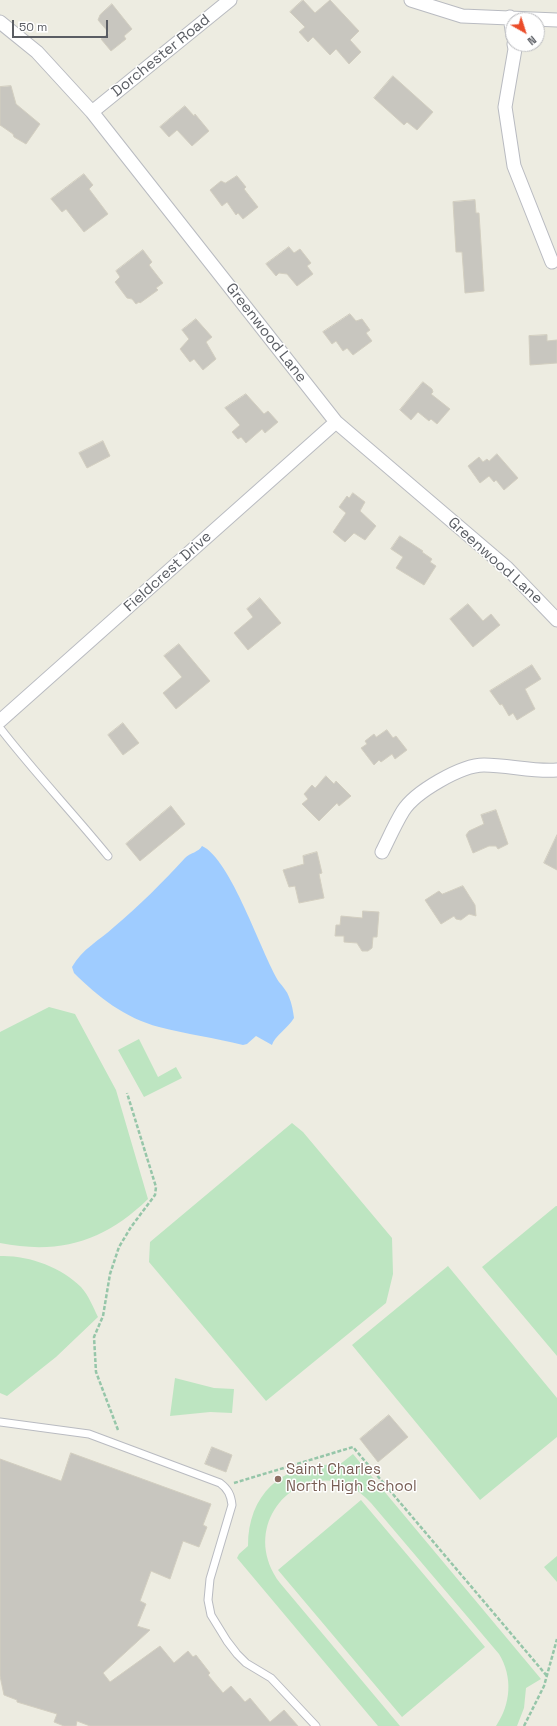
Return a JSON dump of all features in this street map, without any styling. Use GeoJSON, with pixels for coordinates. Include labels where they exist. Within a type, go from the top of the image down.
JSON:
{"type":"FeatureCollection","features":[{"type":"Feature","properties":{"kind":"street","name":"Dorchester Road"},"geometry":{"type":"LineString","coordinates":[[92,112],[230,0]]}},
{"type":"Feature","properties":{"kind":"street"},"geometry":{"type":"LineString","coordinates":[[411,0],[462,16],[505,17]]}},
{"type":"Feature","properties":{"kind":"street"},"geometry":{"type":"LineString","coordinates":[[545,19],[557,20]]}},
{"type":"Feature","properties":{"kind":"street","name":"Greenwood Lane"},"geometry":{"type":"LineString","coordinates":[[0,22],[37,52],[92,112],[336,422],[507,568],[557,620]]}},
{"type":"Feature","properties":{"kind":"street"},"geometry":{"type":"LineString","coordinates":[[515,52],[506,107],[514,166],[552,262]]}},
{"type":"Feature","properties":{"kind":"street","name":"Fieldcrest Drive"},"geometry":{"type":"LineString","coordinates":[[0,721],[336,422]]}},
{"type":"Feature","properties":{"kind":"street"},"geometry":{"type":"LineString","coordinates":[[382,852],[404,810],[428,788],[456,772],[482,765],[557,770]]}},
{"type":"Feature","properties":{"kind":"lane"},"geometry":{"type":"LineString","coordinates":[[0,728],[108,856]]}},
{"type":"Feature","properties":{"kind":"lane"},"geometry":{"type":"LineString","coordinates":[[0,1422],[90,1434],[220,1483],[224,1486],[230,1495],[232,1505],[210,1579],[208,1600],[212,1615],[227,1641],[237,1654],[246,1663],[271,1678],[316,1726]]}},
{"type":"Feature","properties":{"kind":"path"},"geometry":{"type":"LineString","coordinates":[[118,1430],[96,1372],[94,1337],[103,1316],[110,1274],[119,1247],[130,1227],[155,1195],[156,1187],[127,1093]]}},
{"type":"Feature","properties":{"kind":"path"},"geometry":{"type":"LineString","coordinates":[[224,1486],[353,1447],[547,1676]]}},
{"type":"Feature","properties":{"kind":"path"},"geometry":{"type":"LineString","coordinates":[[524,1726],[547,1676],[557,1639]]}},
{"type":"Feature","properties":{"kind":"green space"},"geometry":{"type":"Polygon","coordinates":[[[49,1007],[75,1014],[116,1090],[148,1199],[115,1225],[98,1235],[80,1241],[42,1247],[0,1243],[0,1032],[49,1007]]]}},
{"type":"Feature","properties":{"kind":"green space"},"geometry":{"type":"Polygon","coordinates":[[[139,1039],[158,1077],[176,1067],[182,1078],[144,1097],[118,1050],[139,1039]]]}},
{"type":"Feature","properties":{"kind":"green space"},"geometry":{"type":"Polygon","coordinates":[[[292,1123],[303,1132],[392,1238],[393,1274],[386,1303],[266,1401],[149,1262],[150,1242],[292,1123]]]}},
{"type":"Feature","properties":{"kind":"green space"},"geometry":{"type":"Polygon","coordinates":[[[557,1206],[557,1356],[482,1267],[557,1206]]]}},
{"type":"Feature","properties":{"kind":"green space"},"geometry":{"type":"Polygon","coordinates":[[[0,1256],[11,1256],[33,1260],[54,1268],[64,1274],[84,1290],[98,1317],[56,1357],[7,1396],[0,1393],[0,1256]]]}},
{"type":"Feature","properties":{"kind":"green space"},"geometry":{"type":"Polygon","coordinates":[[[448,1266],[557,1398],[557,1437],[480,1500],[352,1345],[448,1266]]]}},
{"type":"Feature","properties":{"kind":"green space"},"geometry":{"type":"Polygon","coordinates":[[[175,1378],[214,1388],[234,1389],[232,1413],[210,1412],[170,1416],[175,1378]]]}},
{"type":"Feature","properties":{"kind":"green space"},"geometry":{"type":"Polygon","coordinates":[[[353,1454],[541,1679],[526,1688],[524,1708],[517,1726],[496,1726],[505,1709],[508,1690],[507,1672],[499,1654],[371,1503],[349,1486],[327,1480],[305,1484],[286,1495],[273,1513],[266,1534],[268,1558],[280,1583],[400,1726],[378,1726],[237,1558],[239,1554],[248,1546],[250,1527],[255,1510],[263,1495],[274,1483],[287,1474],[302,1468],[320,1465],[339,1465],[353,1454]]]}},
{"type":"Feature","properties":{"kind":"green space"},"geometry":{"type":"Polygon","coordinates":[[[361,1500],[485,1647],[402,1717],[278,1570],[361,1500]]]}},
{"type":"Feature","properties":{"kind":"green space"},"geometry":{"type":"Polygon","coordinates":[[[557,1556],[557,1582],[544,1567],[557,1556]]]}},
{"type":"Feature","properties":{"kind":"water"},"geometry":{"type":"Polygon","coordinates":[[[202,846],[213,854],[224,869],[245,908],[279,982],[285,989],[290,1000],[294,1018],[275,1039],[272,1045],[256,1036],[247,1044],[243,1045],[159,1027],[147,1023],[113,1006],[74,973],[72,967],[81,955],[142,902],[185,858],[199,850],[202,846]]]}},
{"type":"Feature","properties":{"kind":"building"},"geometry":{"type":"Polygon","coordinates":[[[303,0],[315,13],[330,0],[359,31],[350,40],[361,52],[349,64],[336,49],[330,55],[313,37],[308,42],[299,32],[305,27],[290,12],[303,0]]]}},
{"type":"Feature","properties":{"kind":"building"},"geometry":{"type":"Polygon","coordinates":[[[112,4],[132,29],[124,36],[126,39],[111,51],[101,39],[109,33],[98,20],[100,15],[112,4]]]}},
{"type":"Feature","properties":{"kind":"building"},"geometry":{"type":"Polygon","coordinates":[[[393,76],[433,112],[417,130],[407,122],[404,125],[374,98],[393,76]]]}},
{"type":"Feature","properties":{"kind":"building"},"geometry":{"type":"Polygon","coordinates":[[[11,86],[16,104],[40,124],[26,144],[14,137],[13,134],[0,125],[0,87],[11,86]]]}},
{"type":"Feature","properties":{"kind":"building"},"geometry":{"type":"Polygon","coordinates":[[[185,106],[194,116],[195,114],[209,131],[192,146],[177,130],[169,137],[160,127],[185,106]]]}},
{"type":"Feature","properties":{"kind":"building"},"geometry":{"type":"Polygon","coordinates":[[[84,174],[93,185],[89,189],[108,214],[84,232],[66,209],[62,212],[51,199],[84,174]]]}},
{"type":"Feature","properties":{"kind":"building"},"geometry":{"type":"Polygon","coordinates":[[[237,176],[246,187],[244,189],[258,207],[243,219],[238,213],[236,215],[227,202],[222,206],[210,190],[221,181],[225,183],[237,176]]]}},
{"type":"Feature","properties":{"kind":"building"},"geometry":{"type":"Polygon","coordinates":[[[475,200],[476,213],[479,213],[484,291],[465,293],[462,252],[456,252],[453,202],[475,200]]]}},
{"type":"Feature","properties":{"kind":"building"},"geometry":{"type":"Polygon","coordinates":[[[289,247],[294,253],[300,249],[311,263],[307,266],[313,274],[297,286],[287,274],[279,273],[276,276],[266,264],[289,247]]]}},
{"type":"Feature","properties":{"kind":"building"},"geometry":{"type":"Polygon","coordinates":[[[143,250],[152,262],[149,265],[163,283],[156,288],[158,290],[140,303],[139,302],[136,304],[132,299],[127,298],[115,282],[120,277],[116,271],[143,250]]]}},
{"type":"Feature","properties":{"kind":"building"},"geometry":{"type":"Polygon","coordinates":[[[350,314],[356,321],[362,319],[370,330],[366,333],[372,341],[353,355],[347,348],[343,351],[336,341],[332,344],[323,332],[350,314]]]}},
{"type":"Feature","properties":{"kind":"building"},"geometry":{"type":"Polygon","coordinates":[[[196,319],[212,337],[206,342],[216,359],[203,370],[194,359],[190,362],[180,349],[189,339],[182,330],[196,319]]]}},
{"type":"Feature","properties":{"kind":"building"},"geometry":{"type":"Polygon","coordinates":[[[547,335],[547,341],[557,340],[557,363],[530,365],[529,336],[547,335]]]}},
{"type":"Feature","properties":{"kind":"building"},"geometry":{"type":"Polygon","coordinates":[[[423,382],[432,389],[433,392],[431,394],[450,409],[437,424],[431,419],[429,421],[418,412],[411,420],[400,410],[423,382]]]}},
{"type":"Feature","properties":{"kind":"building"},"geometry":{"type":"Polygon","coordinates":[[[246,394],[264,414],[268,411],[278,422],[265,433],[262,429],[246,443],[241,437],[238,439],[232,432],[240,425],[225,408],[246,394]]]}},
{"type":"Feature","properties":{"kind":"building"},"geometry":{"type":"Polygon","coordinates":[[[103,441],[110,456],[87,468],[79,453],[103,441]]]}},
{"type":"Feature","properties":{"kind":"building"},"geometry":{"type":"Polygon","coordinates":[[[497,454],[518,478],[504,490],[496,480],[494,482],[489,476],[480,483],[468,466],[479,457],[483,462],[487,459],[489,461],[497,454]]]}},
{"type":"Feature","properties":{"kind":"building"},"geometry":{"type":"Polygon","coordinates":[[[353,493],[365,502],[360,511],[376,526],[365,540],[354,533],[345,542],[333,532],[346,513],[339,507],[347,496],[349,498],[353,493]]]}},
{"type":"Feature","properties":{"kind":"building"},"geometry":{"type":"Polygon","coordinates":[[[400,536],[423,551],[422,552],[432,559],[430,562],[436,566],[424,585],[396,568],[403,557],[391,549],[400,536]]]}},
{"type":"Feature","properties":{"kind":"building"},"geometry":{"type":"Polygon","coordinates":[[[260,598],[281,623],[248,650],[234,633],[253,617],[247,609],[260,598]]]}},
{"type":"Feature","properties":{"kind":"building"},"geometry":{"type":"Polygon","coordinates":[[[468,604],[483,621],[491,614],[500,625],[473,647],[450,619],[468,604]]]}},
{"type":"Feature","properties":{"kind":"building"},"geometry":{"type":"Polygon","coordinates":[[[179,644],[210,681],[176,709],[163,693],[182,677],[164,656],[179,644]]]}},
{"type":"Feature","properties":{"kind":"building"},"geometry":{"type":"Polygon","coordinates":[[[532,665],[541,679],[525,689],[535,709],[517,720],[513,713],[509,716],[502,704],[500,705],[490,691],[532,665]]]}},
{"type":"Feature","properties":{"kind":"building"},"geometry":{"type":"Polygon","coordinates":[[[123,723],[139,743],[123,755],[108,735],[123,723]]]}},
{"type":"Feature","properties":{"kind":"building"},"geometry":{"type":"Polygon","coordinates":[[[387,730],[393,738],[396,736],[407,750],[395,759],[392,754],[381,762],[379,760],[374,765],[361,748],[367,744],[365,741],[374,734],[376,737],[387,730]]]}},
{"type":"Feature","properties":{"kind":"building"},"geometry":{"type":"Polygon","coordinates":[[[326,776],[334,784],[336,781],[351,796],[339,806],[337,803],[319,821],[302,804],[308,799],[304,794],[312,785],[315,788],[326,776]]]}},
{"type":"Feature","properties":{"kind":"building"},"geometry":{"type":"Polygon","coordinates":[[[171,806],[185,824],[140,861],[126,844],[171,806]]]}},
{"type":"Feature","properties":{"kind":"building"},"geometry":{"type":"Polygon","coordinates":[[[496,810],[508,844],[498,849],[496,846],[489,846],[473,853],[466,835],[469,831],[484,824],[481,815],[496,810]]]}},
{"type":"Feature","properties":{"kind":"building"},"geometry":{"type":"Polygon","coordinates":[[[557,835],[557,870],[544,863],[557,835]]]}},
{"type":"Feature","properties":{"kind":"building"},"geometry":{"type":"Polygon","coordinates":[[[317,852],[322,873],[319,874],[324,898],[299,903],[295,886],[289,887],[283,870],[304,864],[303,856],[317,852]]]}},
{"type":"Feature","properties":{"kind":"building"},"geometry":{"type":"Polygon","coordinates":[[[463,886],[475,905],[476,916],[469,914],[461,920],[456,919],[454,916],[441,924],[425,900],[439,891],[442,894],[463,886]]]}},
{"type":"Feature","properties":{"kind":"building"},"geometry":{"type":"Polygon","coordinates":[[[363,911],[379,912],[377,937],[373,937],[372,948],[368,951],[362,951],[357,943],[344,942],[344,936],[335,936],[336,925],[340,925],[341,916],[362,918],[363,911]]]}},
{"type":"Feature","properties":{"kind":"building"},"geometry":{"type":"Polygon","coordinates":[[[389,1415],[408,1437],[378,1462],[360,1439],[389,1415]]]}},
{"type":"Feature","properties":{"kind":"building"},"geometry":{"type":"Polygon","coordinates":[[[212,1447],[232,1455],[226,1472],[205,1464],[212,1447]]]}},
{"type":"Feature","properties":{"kind":"building"},"geometry":{"type":"Polygon","coordinates":[[[71,1453],[211,1504],[203,1525],[207,1527],[199,1547],[183,1541],[170,1579],[151,1571],[140,1601],[146,1604],[137,1626],[150,1630],[103,1673],[110,1682],[160,1646],[174,1663],[188,1651],[193,1657],[196,1655],[210,1673],[208,1675],[223,1693],[231,1686],[245,1702],[250,1698],[270,1722],[284,1710],[298,1726],[90,1726],[77,1721],[76,1726],[64,1726],[54,1722],[57,1714],[17,1702],[17,1700],[4,1695],[0,1676],[0,1459],[61,1481],[71,1453]]]}},
{"type":"Feature","properties":{"kind":"place","name":"Saint Charles North High School"},"geometry":{"type":"Point","coordinates":[278,1479]}}]}
